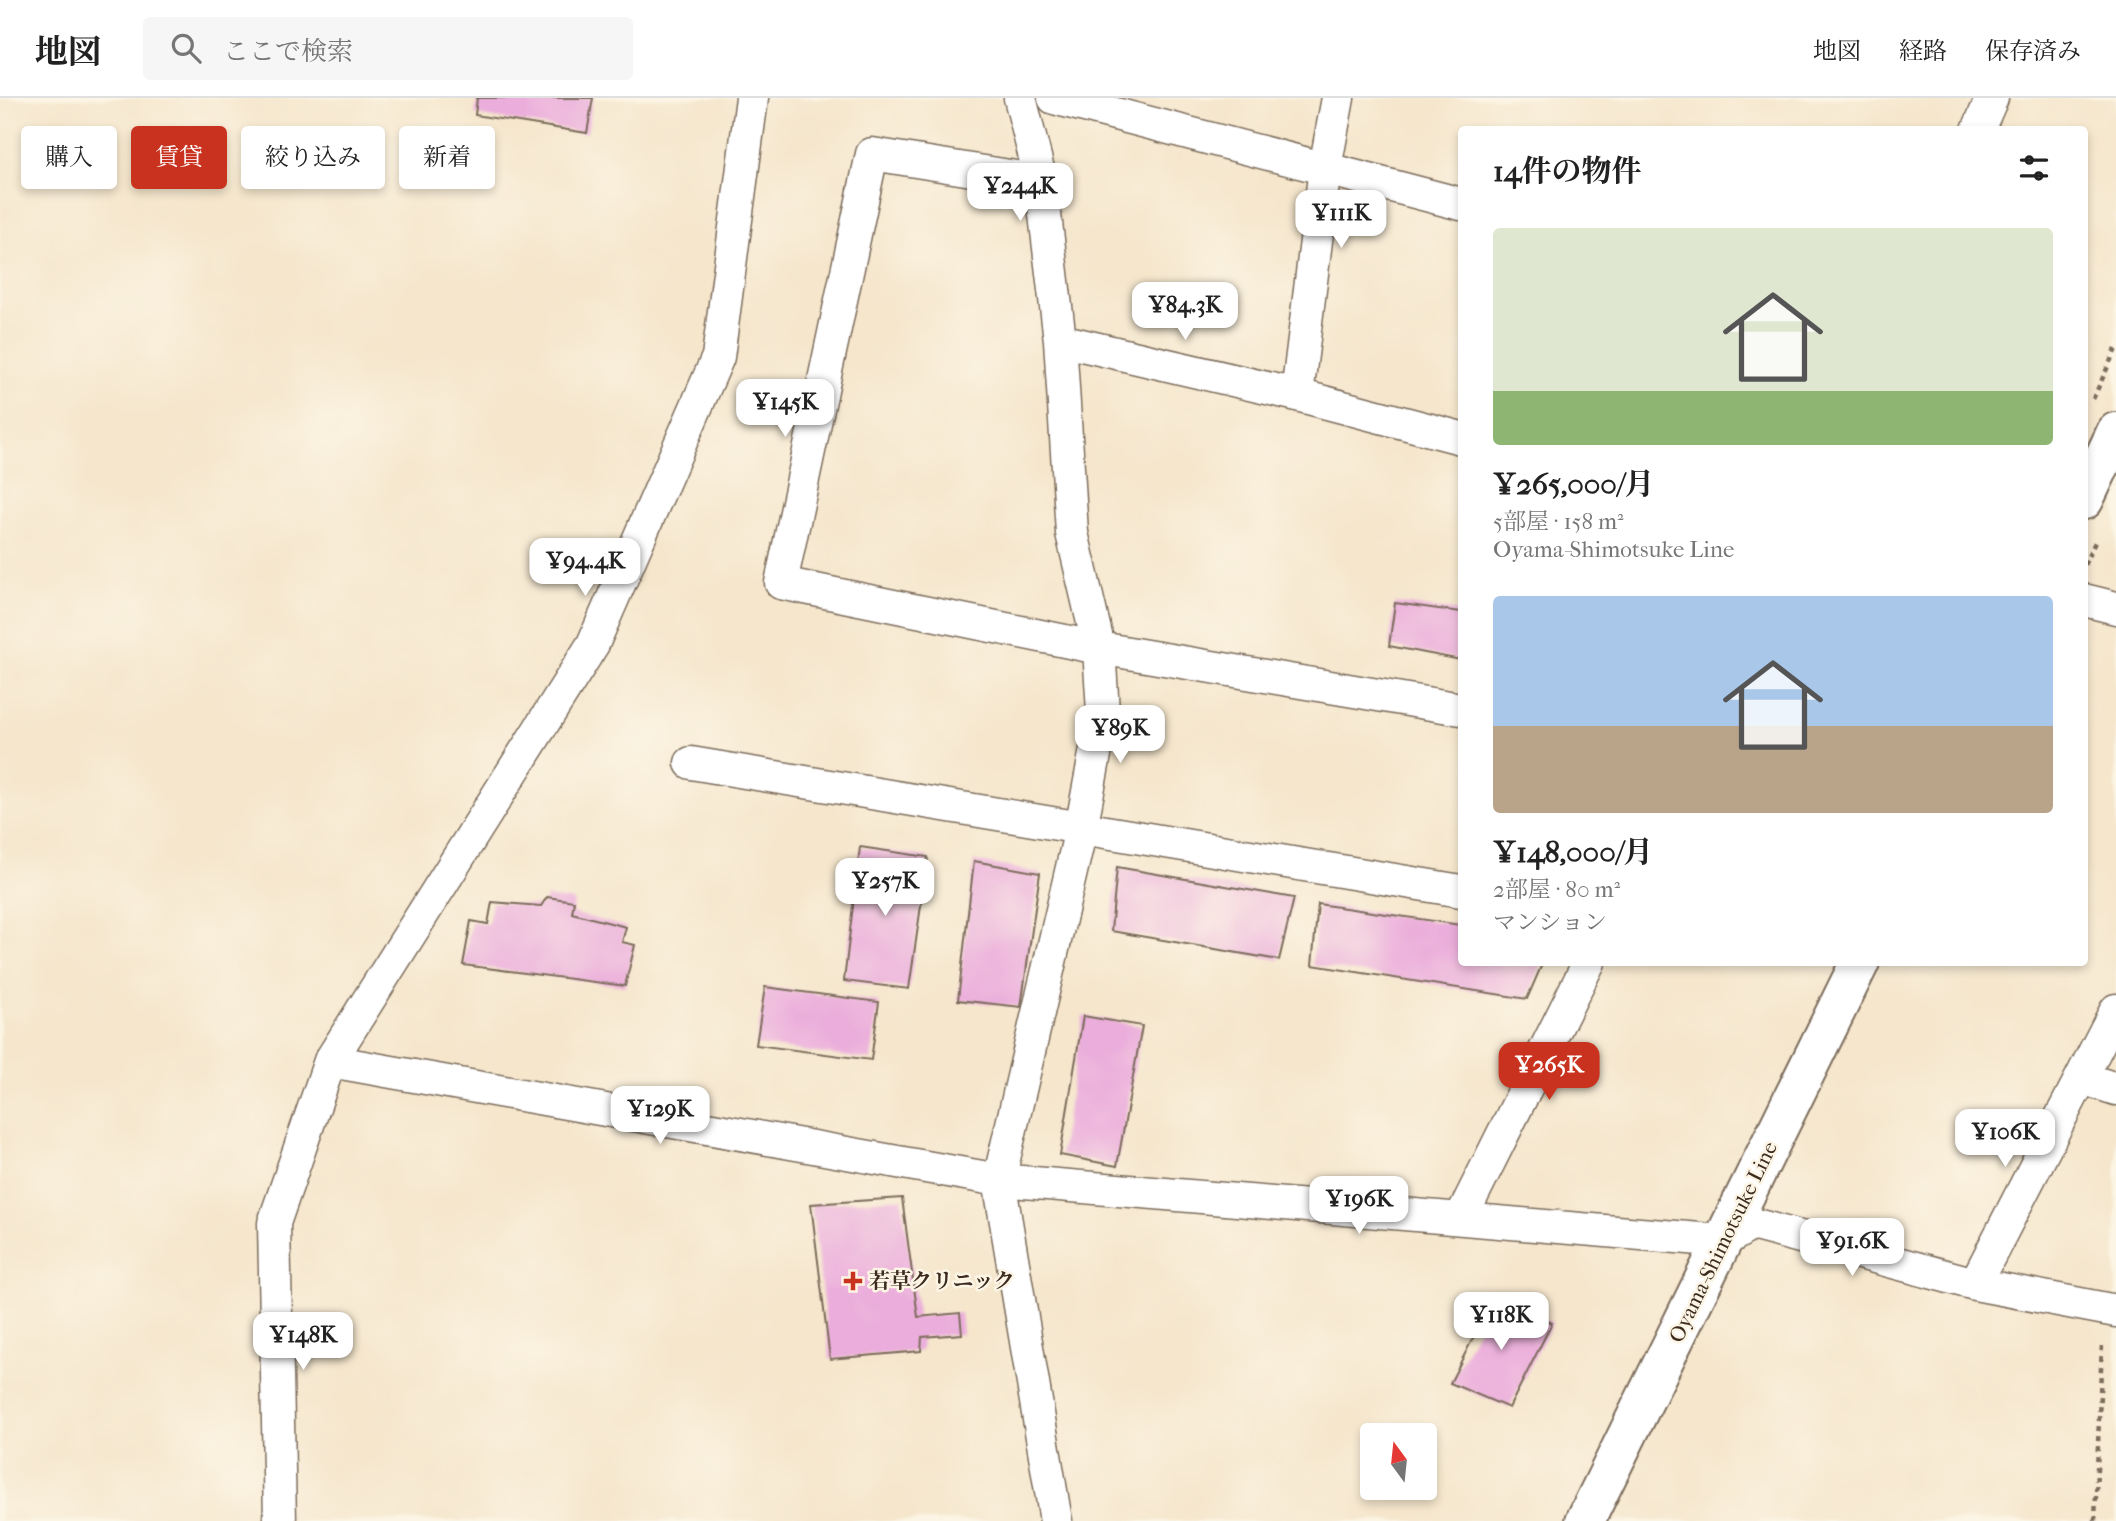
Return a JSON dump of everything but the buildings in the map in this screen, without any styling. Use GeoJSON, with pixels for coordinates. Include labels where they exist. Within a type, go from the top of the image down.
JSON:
{"type":"FeatureCollection","features":[{"type":"Feature","properties":{"kind":"main road"},"geometry":{"type":"LineString","coordinates":[[2088,483],[2103,419]]}},
{"type":"Feature","properties":{"kind":"main road","name":"Oyama-Shimotsuke Line"},"geometry":{"type":"LineString","coordinates":[[1585,1521],[1858,966]]}},
{"type":"Feature","properties":{"kind":"street"},"geometry":{"type":"LineString","coordinates":[[280,1521],[274,1223],[330,1061],[593,644],[718,357],[752,98]]}},
{"type":"Feature","properties":{"kind":"street"},"geometry":{"type":"LineString","coordinates":[[1020,98],[1041,181],[1060,340],[1072,533],[1099,648],[1103,712],[1081,829],[999,1180],[1056,1521]]}},
{"type":"Feature","properties":{"kind":"street"},"geometry":{"type":"LineString","coordinates":[[1054,98],[1458,203]]}},
{"type":"Feature","properties":{"kind":"street"},"geometry":{"type":"LineString","coordinates":[[1297,395],[1325,167],[1338,98]]}},
{"type":"Feature","properties":{"kind":"street"},"geometry":{"type":"LineString","coordinates":[[1980,126],[1992,98]]}},
{"type":"Feature","properties":{"kind":"street"},"geometry":{"type":"LineString","coordinates":[[1041,181],[872,154],[781,583],[1099,648],[1458,708]]}},
{"type":"Feature","properties":{"kind":"street"},"geometry":{"type":"LineString","coordinates":[[1060,340],[1297,395],[1458,437]]}},
{"type":"Feature","properties":{"kind":"street"},"geometry":{"type":"LineString","coordinates":[[2088,601],[2116,608]]}},
{"type":"Feature","properties":{"kind":"street"},"geometry":{"type":"LineString","coordinates":[[691,763],[1458,891]]}},
{"type":"Feature","properties":{"kind":"street"},"geometry":{"type":"LineString","coordinates":[[1461,1218],[1587,966]]}},
{"type":"Feature","properties":{"kind":"street"},"geometry":{"type":"LineString","coordinates":[[1975,1284],[2116,1010]]}},
{"type":"Feature","properties":{"kind":"street"},"geometry":{"type":"LineString","coordinates":[[330,1061],[999,1180],[1724,1241],[1752,1224],[1975,1284],[2109,1310]]}},
{"type":"Feature","properties":{"kind":"street"},"geometry":{"type":"LineString","coordinates":[[2082,1078],[2116,1088]]}},
{"type":"Feature","properties":{"kind":"path"},"geometry":{"type":"LineString","coordinates":[[2103,419],[2116,349]]}},
{"type":"Feature","properties":{"kind":"path"},"geometry":{"type":"LineString","coordinates":[[2095,1521],[2109,1310]]}},
{"type":"Feature","properties":{"kind":"place","name":"若草クリニック"},"geometry":{"type":"Point","coordinates":[853,1281]}}]}
